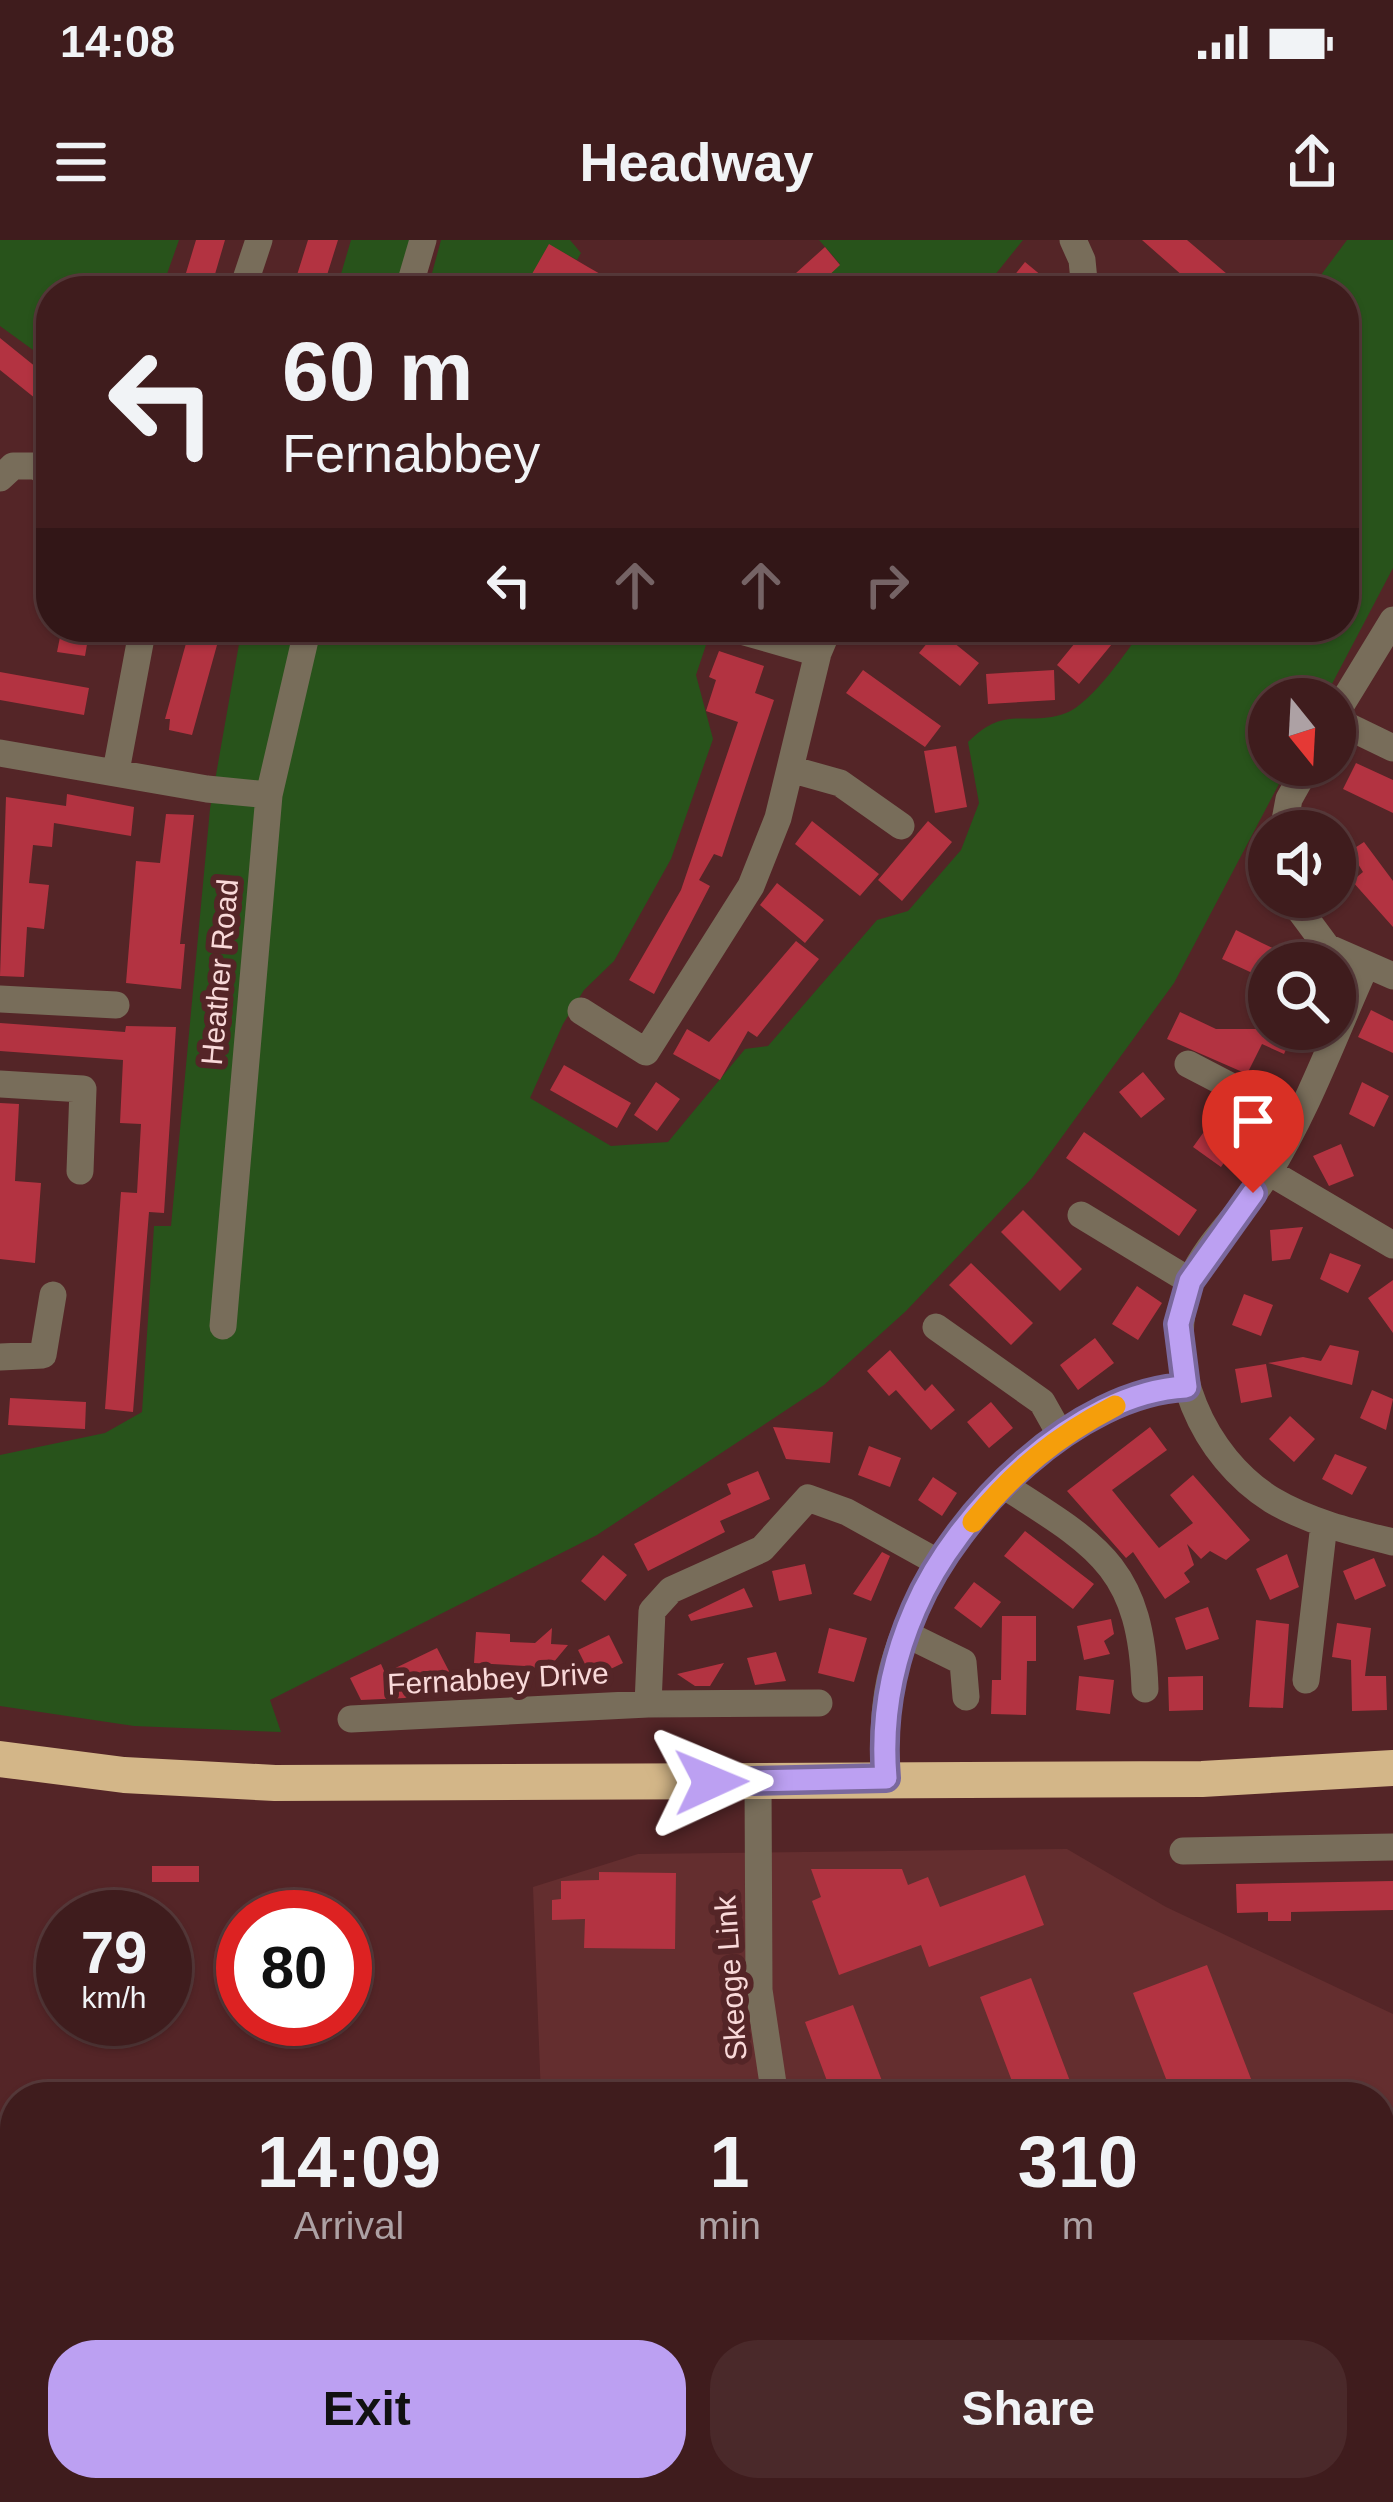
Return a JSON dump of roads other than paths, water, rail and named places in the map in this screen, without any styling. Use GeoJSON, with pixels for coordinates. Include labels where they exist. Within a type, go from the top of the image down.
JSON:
{"type":"FeatureCollection","features":[{"type":"Feature","properties":{"kind":"highway"},"geometry":{"type":"LineString","coordinates":[[0,1759],[124,1775],[275,1783],[1202,1779],[1393,1768]]}},
{"type":"Feature","properties":{"kind":"street"},"geometry":{"type":"LineString","coordinates":[[247,276],[259,240]]}},
{"type":"Feature","properties":{"kind":"street"},"geometry":{"type":"LineString","coordinates":[[412,276],[423,240]]}},
{"type":"Feature","properties":{"kind":"street"},"geometry":{"type":"LineString","coordinates":[[1073,240],[1084,276]]}},
{"type":"Feature","properties":{"kind":"street"},"geometry":{"type":"LineString","coordinates":[[0,478],[14,466],[36,466]]}},
{"type":"Feature","properties":{"kind":"street"},"geometry":{"type":"LineString","coordinates":[[1356,683],[1393,620]]}},
{"type":"Feature","properties":{"kind":"street"},"geometry":{"type":"LineString","coordinates":[[116,771],[140,642]]}},
{"type":"Feature","properties":{"kind":"street","name":"Heather Road"},"geometry":{"type":"LineString","coordinates":[[223,1326],[269,795],[305,642]]}},
{"type":"Feature","properties":{"kind":"street"},"geometry":{"type":"LineString","coordinates":[[580,1011],[646,1052],[752,886],[823,642]]}},
{"type":"Feature","properties":{"kind":"street"},"geometry":{"type":"LineString","coordinates":[[1356,729],[1393,748]]}},
{"type":"Feature","properties":{"kind":"street"},"geometry":{"type":"LineString","coordinates":[[0,753],[207,789],[269,795]]}},
{"type":"Feature","properties":{"kind":"street"},"geometry":{"type":"LineString","coordinates":[[790,769],[845,785],[901,826]]}},
{"type":"Feature","properties":{"kind":"street"},"geometry":{"type":"LineString","coordinates":[[1306,918],[1327,947],[1393,976]]}},
{"type":"Feature","properties":{"kind":"street"},"geometry":{"type":"LineString","coordinates":[[1366,965],[1269,1172],[1190,1281],[1178,1324],[1186,1387],[1204,1427],[1232,1467],[1271,1499],[1324,1525],[1393,1541]]}},
{"type":"Feature","properties":{"kind":"street"},"geometry":{"type":"LineString","coordinates":[[0,999],[116,1005]]}},
{"type":"Feature","properties":{"kind":"street"},"geometry":{"type":"LineString","coordinates":[[1188,1064],[1294,1120]]}},
{"type":"Feature","properties":{"kind":"street"},"geometry":{"type":"LineString","coordinates":[[0,1084],[83,1089],[80,1171]]}},
{"type":"Feature","properties":{"kind":"street"},"geometry":{"type":"LineString","coordinates":[[1269,1172],[1393,1245]]}},
{"type":"Feature","properties":{"kind":"street"},"geometry":{"type":"LineString","coordinates":[[1081,1215],[1190,1281]]}},
{"type":"Feature","properties":{"kind":"street"},"geometry":{"type":"LineString","coordinates":[[0,1357],[43,1355],[53,1295]]}},
{"type":"Feature","properties":{"kind":"street"},"geometry":{"type":"LineString","coordinates":[[936,1327],[1042,1402],[1060,1434]]}},
{"type":"Feature","properties":{"kind":"street"},"geometry":{"type":"LineString","coordinates":[[886,1778],[886,1703],[906,1634],[940,1563],[1003,1485],[1060,1434],[1151,1388],[1186,1387]]}},
{"type":"Feature","properties":{"kind":"street"},"geometry":{"type":"LineString","coordinates":[[1003,1485],[1079,1533],[1130,1588],[1144,1636],[1145,1689]]}},
{"type":"Feature","properties":{"kind":"street","name":"Fernabbey Drive"},"geometry":{"type":"LineString","coordinates":[[648,1704],[652,1611],[671,1590],[762,1549],[808,1498],[847,1512],[940,1563]]}},
{"type":"Feature","properties":{"kind":"street"},"geometry":{"type":"LineString","coordinates":[[1306,1679],[1324,1525]]}},
{"type":"Feature","properties":{"kind":"street"},"geometry":{"type":"LineString","coordinates":[[906,1634],[962,1662],[966,1697]]}},
{"type":"Feature","properties":{"kind":"street","name":"Fernabbey Drive"},"geometry":{"type":"LineString","coordinates":[[351,1719],[648,1704],[820,1703]]}},
{"type":"Feature","properties":{"kind":"street","name":"Skeoge Link"},"geometry":{"type":"LineString","coordinates":[[758,1781],[759,1990],[773,2082]]}},
{"type":"Feature","properties":{"kind":"street"},"geometry":{"type":"LineString","coordinates":[[1195,1860],[1393,1847]]}}]}
